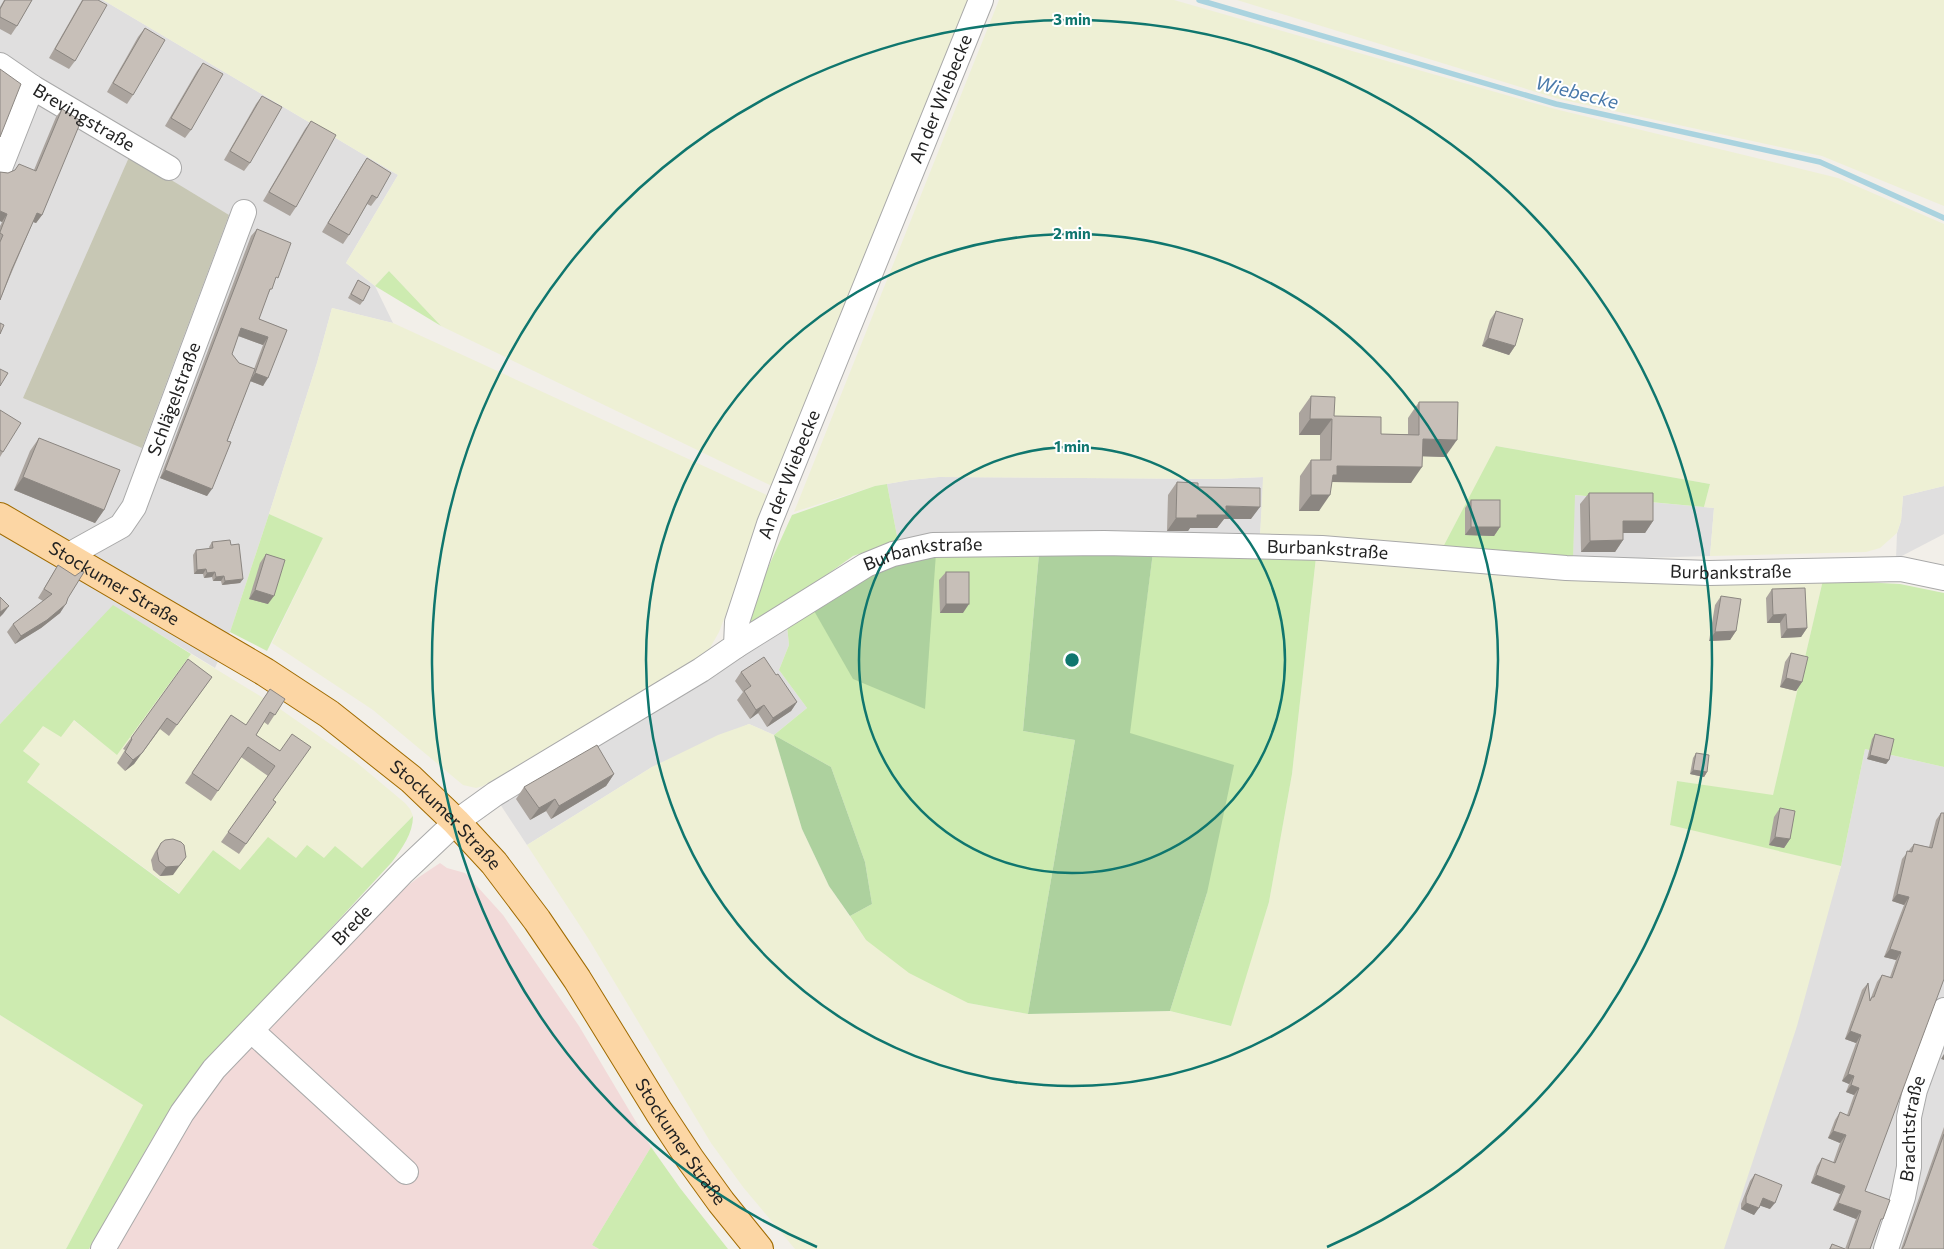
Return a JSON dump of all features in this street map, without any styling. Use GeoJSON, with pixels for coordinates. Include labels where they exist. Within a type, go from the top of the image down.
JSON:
{"type":"FeatureCollection","features":[{"type":"Feature","properties":{"kind":"main road","name":"Stockumer Straße"},"geometry":{"type":"LineString","coordinates":[[0,517],[265,672],[329,714],[411,779],[456,822],[494,862],[537,920],[577,979],[690,1159],[721,1202],[759,1249]]}},
{"type":"Feature","properties":{"kind":"street","name":"An der Wiebecke"},"geometry":{"type":"LineString","coordinates":[[736,646],[737,622],[769,524],[980,0]]}},
{"type":"Feature","properties":{"kind":"street","name":"Brevingstraße"},"geometry":{"type":"LineString","coordinates":[[0,65],[32,87],[169,168]]}},
{"type":"Feature","properties":{"kind":"street"},"geometry":{"type":"LineString","coordinates":[[0,168],[32,87]]}},
{"type":"Feature","properties":{"kind":"street","name":"Schlägelstraße"},"geometry":{"type":"LineString","coordinates":[[68,556],[121,526],[134,507],[244,212]]}},
{"type":"Feature","properties":{"kind":"street","name":"Burbankstraße"},"geometry":{"type":"LineString","coordinates":[[736,646],[866,565],[893,554],[933,545],[1104,543],[1322,548],[1566,568],[1709,573],[1900,569],[1944,578]]}},
{"type":"Feature","properties":{"kind":"street"},"geometry":{"type":"LineString","coordinates":[[456,822],[495,794],[700,670],[736,646]]}},
{"type":"Feature","properties":{"kind":"street","name":"Brede"},"geometry":{"type":"LineString","coordinates":[[103,1249],[182,1113],[214,1069],[404,872],[456,822]]}},
{"type":"Feature","properties":{"kind":"street","name":"Brachtstraße"},"geometry":{"type":"LineString","coordinates":[[1886,1249],[1903,1197],[1909,1167],[1909,1117],[1915,1090],[1944,1010]]}},
{"type":"Feature","properties":{"kind":"street"},"geometry":{"type":"LineString","coordinates":[[252,1031],[406,1172]]}},
{"type":"Feature","properties":{"kind":"shaded area"},"geometry":{"type":"Polygon","coordinates":[[[0,0],[103,0],[398,175],[346,263],[375,286],[393,323],[332,308],[317,363],[269,514],[230,632],[215,668],[113,606],[0,724],[0,0]]]}},
{"type":"Feature","properties":{"kind":"shaded area"},"geometry":{"type":"Polygon","coordinates":[[[103,0],[969,0],[774,487],[441,326],[389,271],[375,286],[346,263],[398,175],[103,0]]]}},
{"type":"Feature","properties":{"kind":"shaded area"},"geometry":{"type":"Polygon","coordinates":[[[999,0],[1174,0],[1555,109],[1838,178],[1944,224],[1944,486],[1903,496],[1901,521],[1897,533],[1880,548],[1866,552],[1710,556],[1714,508],[1704,507],[1710,484],[1497,446],[1442,549],[1260,536],[1263,477],[1217,479],[939,477],[875,486],[794,512],[999,0]]]}},
{"type":"Feature","properties":{"kind":"shaded area"},"geometry":{"type":"Polygon","coordinates":[[[1237,0],[1944,0],[1944,206],[1822,156],[1559,99],[1237,0]]]}},
{"type":"Feature","properties":{"kind":"shaded area"},"geometry":{"type":"Polygon","coordinates":[[[130,155],[229,215],[142,448],[23,398],[130,155]]]}},
{"type":"Feature","properties":{"kind":"shaded area"},"geometry":{"type":"Polygon","coordinates":[[[332,308],[393,323],[771,497],[719,632],[710,648],[696,659],[483,786],[476,788],[463,785],[373,710],[272,643],[323,538],[269,514],[317,363],[332,308]]]}},
{"type":"Feature","properties":{"kind":"shaded area"},"geometry":{"type":"Polygon","coordinates":[[[939,477],[1217,479],[1264,477],[1260,536],[935,535],[898,541],[887,484],[939,477]]]}},
{"type":"Feature","properties":{"kind":"shaded area"},"geometry":{"type":"Polygon","coordinates":[[[1944,486],[1944,534],[1896,559],[1897,533],[1901,521],[1903,496],[1944,486]]]}},
{"type":"Feature","properties":{"kind":"shaded area"},"geometry":{"type":"Polygon","coordinates":[[[1574,495],[1714,508],[1710,556],[1573,560],[1574,495]]]}},
{"type":"Feature","properties":{"kind":"shaded area"},"geometry":{"type":"Polygon","coordinates":[[[1316,557],[1823,580],[1773,796],[1677,781],[1670,824],[1841,866],[1797,1026],[1724,1249],[795,1249],[743,1187],[711,1143],[588,938],[527,845],[652,767],[718,735],[749,724],[774,735],[802,829],[829,886],[866,940],[968,1003],[1028,1014],[1170,1011],[1230,1026],[1269,902],[1292,774],[1316,557]]]}},
{"type":"Feature","properties":{"kind":"shaded area"},"geometry":{"type":"Polygon","coordinates":[[[787,626],[789,645],[779,670],[807,708],[774,735],[749,724],[652,767],[527,845],[498,801],[787,626]]]}},
{"type":"Feature","properties":{"kind":"shaded area"},"geometry":{"type":"Polygon","coordinates":[[[191,654],[270,702],[356,762],[405,803],[413,816],[362,868],[335,847],[324,859],[296,859],[240,870],[213,850],[180,894],[27,782],[23,751],[43,725],[73,720],[117,754],[191,654]]]}},
{"type":"Feature","properties":{"kind":"shaded area"},"geometry":{"type":"Polygon","coordinates":[[[1865,749],[1944,767],[1944,1249],[1723,1249],[1841,866],[1865,749]]]}},
{"type":"Feature","properties":{"kind":"shaded area"},"geometry":{"type":"Polygon","coordinates":[[[440,863],[447,868],[465,873],[503,915],[579,1026],[651,1147],[592,1245],[599,1249],[89,1249],[159,1127],[188,1118],[227,1073],[397,894],[440,863]]]}},
{"type":"Feature","properties":{"kind":"shaded area"},"geometry":{"type":"Polygon","coordinates":[[[0,1015],[143,1105],[66,1249],[0,1249],[0,1015]]]}},
{"type":"Feature","properties":{"kind":"green space"},"geometry":{"type":"Polygon","coordinates":[[[389,271],[441,326],[375,286],[389,271]]]}},
{"type":"Feature","properties":{"kind":"green space"},"geometry":{"type":"Polygon","coordinates":[[[1496,446],[1710,484],[1704,507],[1575,495],[1573,560],[1442,549],[1496,446]]]}},
{"type":"Feature","properties":{"kind":"green space"},"geometry":{"type":"Polygon","coordinates":[[[887,484],[898,541],[853,556],[763,620],[757,623],[751,622],[746,616],[792,515],[875,486],[887,484]]]}},
{"type":"Feature","properties":{"kind":"green space"},"geometry":{"type":"Polygon","coordinates":[[[269,514],[323,538],[267,651],[230,632],[269,514]]]}},
{"type":"Feature","properties":{"kind":"green space"},"geometry":{"type":"Polygon","coordinates":[[[1153,552],[1316,557],[1292,774],[1269,902],[1231,1026],[1170,1011],[1207,893],[1129,733],[1153,552]]]}},
{"type":"Feature","properties":{"kind":"green space"},"geometry":{"type":"Polygon","coordinates":[[[1153,552],[1130,733],[1234,765],[1207,893],[1170,1011],[1028,1014],[1075,740],[1023,731],[1039,554],[1153,552]]]}},
{"type":"Feature","properties":{"kind":"green space"},"geometry":{"type":"Polygon","coordinates":[[[936,553],[1039,554],[1023,731],[1075,740],[1028,1014],[968,1003],[909,973],[866,940],[850,916],[872,904],[865,862],[831,767],[774,735],[807,708],[779,670],[789,645],[787,626],[813,609],[936,553]]]}},
{"type":"Feature","properties":{"kind":"green space"},"geometry":{"type":"Polygon","coordinates":[[[936,553],[925,709],[853,679],[813,609],[873,572],[936,553]]]}},
{"type":"Feature","properties":{"kind":"green space"},"geometry":{"type":"Polygon","coordinates":[[[1823,580],[1900,584],[1944,593],[1944,767],[1865,749],[1841,866],[1670,825],[1677,781],[1773,795],[1823,580]]]}},
{"type":"Feature","properties":{"kind":"green space"},"geometry":{"type":"Polygon","coordinates":[[[113,605],[191,654],[117,755],[74,720],[61,737],[43,726],[23,751],[40,764],[27,782],[179,894],[213,850],[240,870],[268,837],[296,858],[307,845],[324,858],[335,846],[362,868],[413,816],[413,823],[409,835],[392,862],[199,1071],[159,1127],[89,1249],[66,1249],[143,1105],[0,1015],[0,724],[113,605]]]}},
{"type":"Feature","properties":{"kind":"green space"},"geometry":{"type":"Polygon","coordinates":[[[774,735],[831,767],[865,862],[872,904],[850,916],[829,886],[802,829],[774,735]]]}},
{"type":"Feature","properties":{"kind":"green space"},"geometry":{"type":"Polygon","coordinates":[[[651,1147],[680,1188],[728,1249],[599,1249],[592,1245],[651,1147]]]}},
{"type":"Feature","properties":{"kind":"building"},"geometry":{"type":"Polygon","coordinates":[[[5,0],[32,0],[17,26],[0,17],[0,9],[5,0]]]}},
{"type":"Feature","properties":{"kind":"building"},"geometry":{"type":"Polygon","coordinates":[[[83,0],[98,0],[107,5],[75,61],[55,49],[83,0]]]}},
{"type":"Feature","properties":{"kind":"building"},"geometry":{"type":"Polygon","coordinates":[[[145,28],[165,40],[133,95],[113,83],[145,28]]]}},
{"type":"Feature","properties":{"kind":"building"},"geometry":{"type":"Polygon","coordinates":[[[203,63],[223,74],[191,130],[171,118],[203,63]]]}},
{"type":"Feature","properties":{"kind":"building"},"geometry":{"type":"Polygon","coordinates":[[[0,69],[21,84],[0,137],[0,69]]]}},
{"type":"Feature","properties":{"kind":"building"},"geometry":{"type":"Polygon","coordinates":[[[262,96],[282,107],[250,163],[230,151],[262,96]]]}},
{"type":"Feature","properties":{"kind":"building"},"geometry":{"type":"Polygon","coordinates":[[[62,109],[81,121],[42,215],[37,213],[0,300],[0,242],[3,235],[0,232],[7,214],[0,211],[0,172],[8,173],[15,170],[19,164],[36,171],[62,109]]]}},
{"type":"Feature","properties":{"kind":"building"},"geometry":{"type":"Polygon","coordinates":[[[311,121],[336,135],[296,207],[269,192],[311,121]]]}},
{"type":"Feature","properties":{"kind":"building"},"geometry":{"type":"Polygon","coordinates":[[[367,158],[391,173],[377,198],[372,195],[349,235],[328,223],[367,158]]]}},
{"type":"Feature","properties":{"kind":"building"},"geometry":{"type":"Polygon","coordinates":[[[257,229],[291,243],[278,278],[276,277],[272,289],[270,289],[259,319],[287,330],[268,378],[255,373],[268,337],[241,328],[232,354],[239,363],[255,369],[227,441],[231,442],[212,489],[165,470],[257,229]]]}},
{"type":"Feature","properties":{"kind":"building"},"geometry":{"type":"Polygon","coordinates":[[[358,280],[370,287],[363,301],[351,294],[358,280]]]}},
{"type":"Feature","properties":{"kind":"building"},"geometry":{"type":"Polygon","coordinates":[[[1496,311],[1523,319],[1515,346],[1488,338],[1496,311]]]}},
{"type":"Feature","properties":{"kind":"building"},"geometry":{"type":"Polygon","coordinates":[[[0,323],[4,325],[0,334],[0,323]]]}},
{"type":"Feature","properties":{"kind":"building"},"geometry":{"type":"Polygon","coordinates":[[[0,369],[8,373],[0,386],[0,369]]]}},
{"type":"Feature","properties":{"kind":"building"},"geometry":{"type":"Polygon","coordinates":[[[1311,396],[1335,397],[1334,416],[1381,417],[1381,434],[1419,435],[1419,402],[1458,402],[1457,440],[1423,439],[1422,467],[1337,466],[1337,475],[1333,475],[1330,495],[1311,495],[1311,460],[1331,460],[1332,419],[1310,419],[1311,396]]]}},
{"type":"Feature","properties":{"kind":"building"},"geometry":{"type":"Polygon","coordinates":[[[0,410],[21,423],[3,452],[0,450],[0,410]]]}},
{"type":"Feature","properties":{"kind":"building"},"geometry":{"type":"Polygon","coordinates":[[[39,438],[120,470],[104,510],[23,477],[39,438]]]}},
{"type":"Feature","properties":{"kind":"building"},"geometry":{"type":"Polygon","coordinates":[[[1177,482],[1198,483],[1198,487],[1260,488],[1260,507],[1226,506],[1226,515],[1197,515],[1197,518],[1176,518],[1177,482]]]}},
{"type":"Feature","properties":{"kind":"building"},"geometry":{"type":"Polygon","coordinates":[[[1589,493],[1653,493],[1653,521],[1623,521],[1623,540],[1590,541],[1589,493]]]}},
{"type":"Feature","properties":{"kind":"building"},"geometry":{"type":"Polygon","coordinates":[[[1471,500],[1500,500],[1500,527],[1471,527],[1471,500]]]}},
{"type":"Feature","properties":{"kind":"building"},"geometry":{"type":"Polygon","coordinates":[[[230,540],[231,545],[239,544],[243,579],[225,581],[224,576],[216,577],[215,572],[207,573],[206,569],[197,570],[196,550],[213,548],[212,542],[230,540]]]}},
{"type":"Feature","properties":{"kind":"building"},"geometry":{"type":"Polygon","coordinates":[[[266,554],[285,560],[274,596],[255,590],[266,554]]]}},
{"type":"Feature","properties":{"kind":"building"},"geometry":{"type":"Polygon","coordinates":[[[58,565],[75,576],[82,571],[84,572],[66,604],[47,620],[21,636],[13,624],[52,594],[44,589],[58,565]]]}},
{"type":"Feature","properties":{"kind":"building"},"geometry":{"type":"Polygon","coordinates":[[[946,572],[969,572],[969,604],[946,604],[946,572]]]}},
{"type":"Feature","properties":{"kind":"building"},"geometry":{"type":"Polygon","coordinates":[[[1805,588],[1807,628],[1787,629],[1786,614],[1773,615],[1772,589],[1805,588]]]}},
{"type":"Feature","properties":{"kind":"building"},"geometry":{"type":"Polygon","coordinates":[[[1721,596],[1741,599],[1736,631],[1715,632],[1721,596]]]}},
{"type":"Feature","properties":{"kind":"building"},"geometry":{"type":"Polygon","coordinates":[[[0,597],[9,606],[0,612],[0,597]]]}},
{"type":"Feature","properties":{"kind":"building"},"geometry":{"type":"Polygon","coordinates":[[[1791,653],[1808,657],[1802,682],[1786,678],[1791,653]]]}},
{"type":"Feature","properties":{"kind":"building"},"geometry":{"type":"Polygon","coordinates":[[[764,657],[797,702],[773,718],[764,705],[756,710],[744,691],[751,686],[741,672],[764,657]]]}},
{"type":"Feature","properties":{"kind":"building"},"geometry":{"type":"Polygon","coordinates":[[[188,659],[212,677],[177,725],[167,718],[142,753],[133,760],[125,752],[131,738],[188,659]]]}},
{"type":"Feature","properties":{"kind":"building"},"geometry":{"type":"Polygon","coordinates":[[[270,689],[285,699],[275,715],[270,712],[256,735],[280,751],[292,734],[311,747],[273,800],[276,802],[246,844],[228,832],[275,766],[248,747],[218,791],[192,773],[231,715],[246,725],[270,689]]]}},
{"type":"Feature","properties":{"kind":"building"},"geometry":{"type":"Polygon","coordinates":[[[1875,734],[1894,739],[1889,760],[1870,755],[1875,734]]]}},
{"type":"Feature","properties":{"kind":"building"},"geometry":{"type":"Polygon","coordinates":[[[597,745],[614,774],[559,806],[555,799],[539,808],[524,787],[597,745]]]}},
{"type":"Feature","properties":{"kind":"building"},"geometry":{"type":"Polygon","coordinates":[[[1696,753],[1709,755],[1707,772],[1693,770],[1696,753]]]}},
{"type":"Feature","properties":{"kind":"building"},"geometry":{"type":"Polygon","coordinates":[[[1780,808],[1795,811],[1790,839],[1775,837],[1780,808]]]}},
{"type":"Feature","properties":{"kind":"building"},"geometry":{"type":"Polygon","coordinates":[[[1941,813],[1944,813],[1944,979],[1865,1191],[1890,1200],[1870,1249],[1848,1249],[1861,1211],[1838,1203],[1845,1186],[1816,1175],[1822,1158],[1835,1163],[1846,1135],[1833,1131],[1840,1112],[1849,1116],[1859,1088],[1851,1085],[1854,1076],[1848,1074],[1861,1035],[1850,1031],[1868,983],[1870,1001],[1874,997],[1882,975],[1892,978],[1901,952],[1890,949],[1909,897],[1897,894],[1907,851],[1912,852],[1914,844],[1932,848],[1941,813]]]}},
{"type":"Feature","properties":{"kind":"building"},"geometry":{"type":"Polygon","coordinates":[[[173,839],[184,845],[186,857],[179,866],[166,867],[159,861],[157,851],[165,840],[173,839]]]}},
{"type":"Feature","properties":{"kind":"building"},"geometry":{"type":"Polygon","coordinates":[[[1944,1134],[1944,1249],[1902,1249],[1904,1246],[1944,1134]]]}},
{"type":"Feature","properties":{"kind":"building"},"geometry":{"type":"Polygon","coordinates":[[[1755,1174],[1782,1185],[1775,1203],[1763,1198],[1759,1208],[1746,1203],[1746,1197],[1755,1174]]]}},
{"type":"Feature","properties":{"kind":"building"},"geometry":{"type":"Polygon","coordinates":[[[1832,1244],[1845,1249],[1830,1249],[1832,1244]]]}},
{"type":"Feature","properties":{"kind":"waterway","name":"Wiebecke"},"geometry":{"type":"LineString","coordinates":[[1199,0],[1556,104],[1820,162],[1944,218]]}}]}
